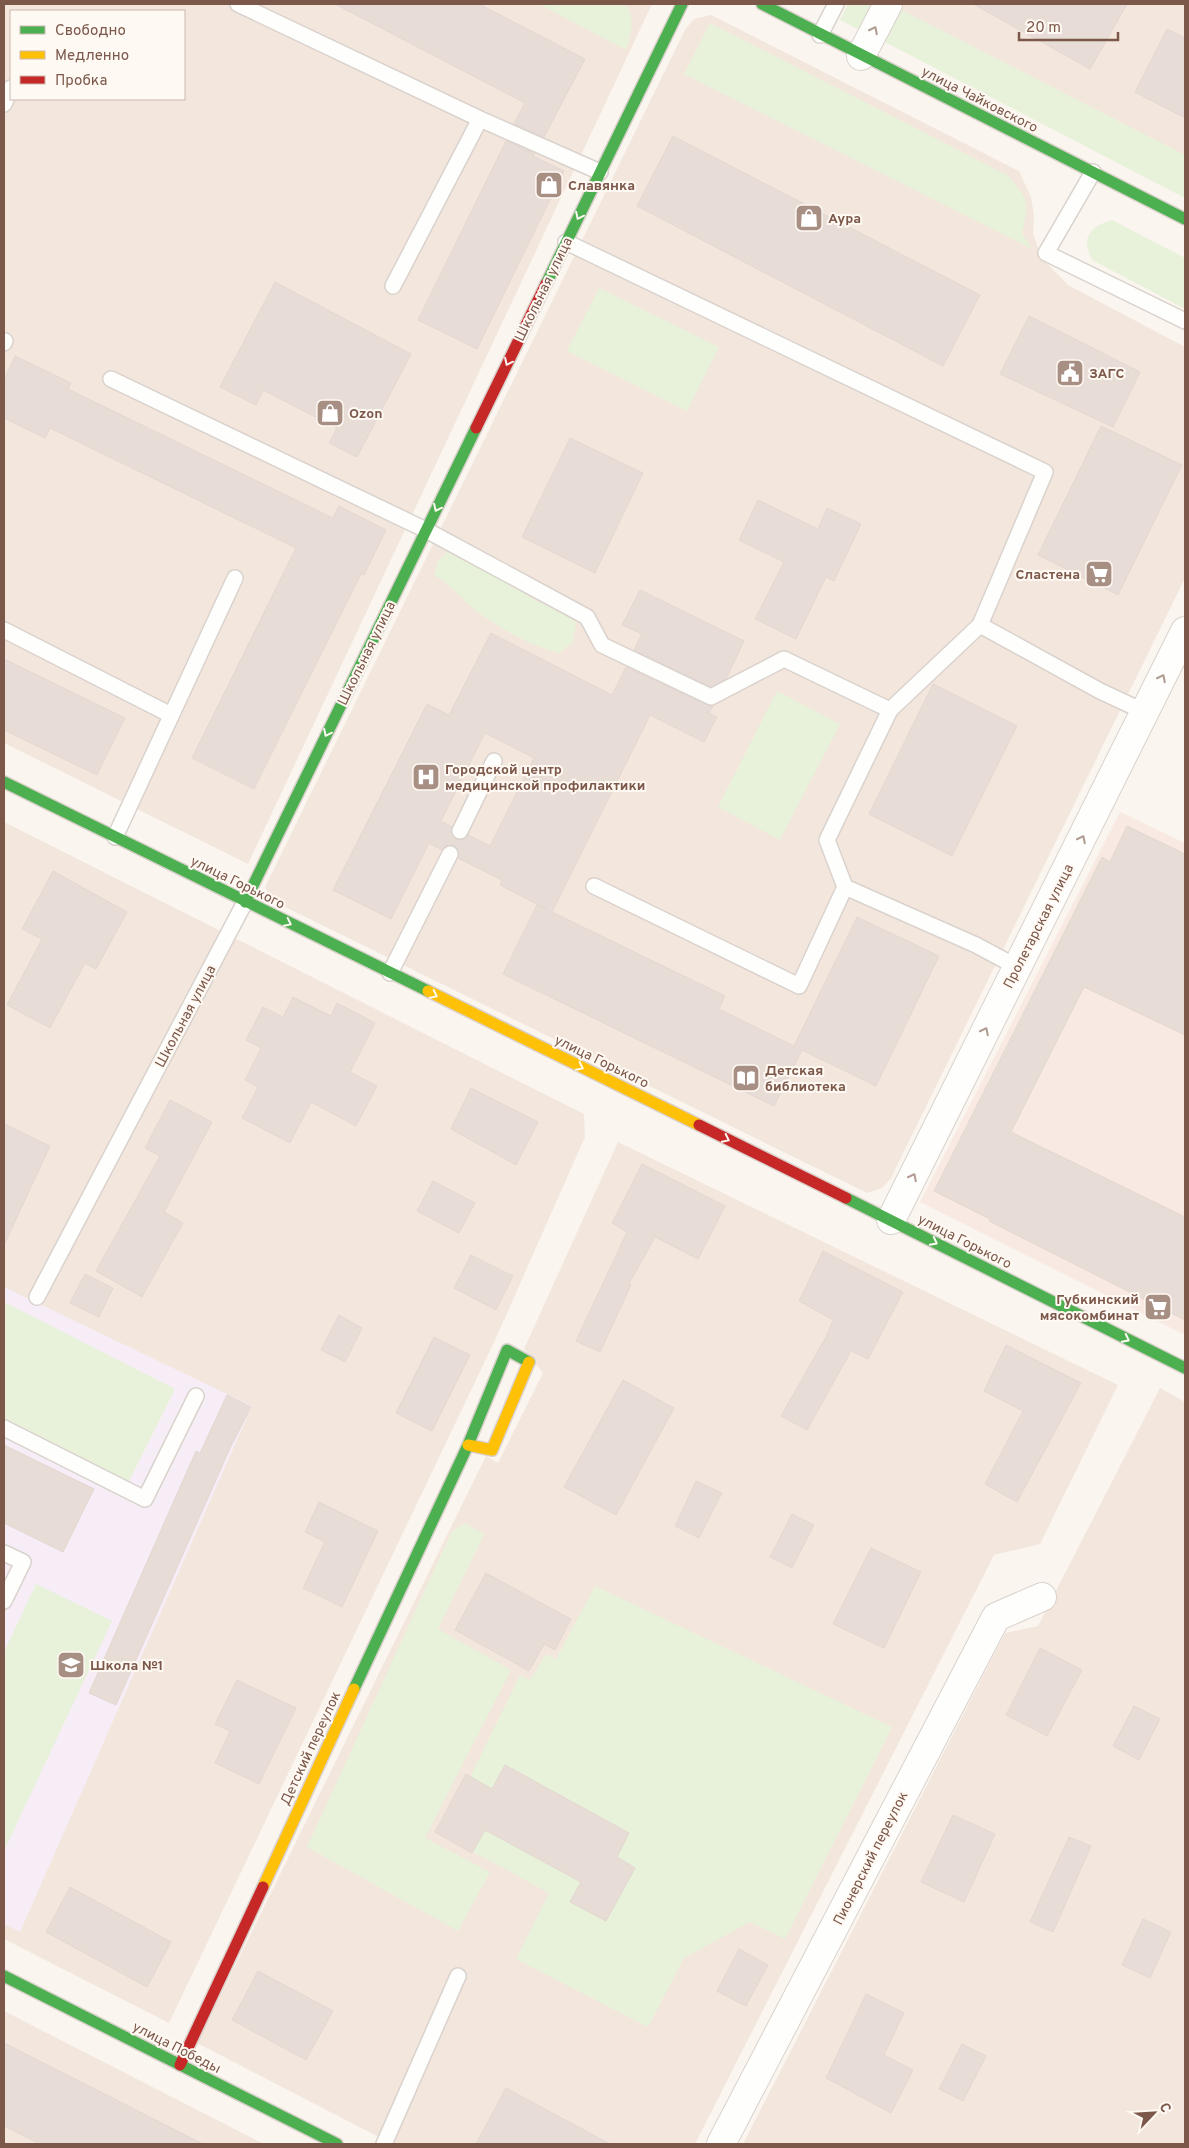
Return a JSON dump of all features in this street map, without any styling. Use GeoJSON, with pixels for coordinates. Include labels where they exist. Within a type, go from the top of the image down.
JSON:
{"type":"FeatureCollection","features":[{"type":"Feature","properties":{"kind":"street","name":"Школьная улица"},"geometry":{"type":"LineString","coordinates":[[245,902],[682,4]]}},
{"type":"Feature","properties":{"kind":"street","name":"улица Чайковского"},"geometry":{"type":"LineString","coordinates":[[762,4],[1185,219]]}},
{"type":"Feature","properties":{"kind":"street"},"geometry":{"type":"LineString","coordinates":[[861,56],[888,4]]}},
{"type":"Feature","properties":{"kind":"street","name":"Пролетарская улица"},"geometry":{"type":"LineString","coordinates":[[891,1220],[1185,631]]}},
{"type":"Feature","properties":{"kind":"street","name":"улица Горького"},"geometry":{"type":"LineString","coordinates":[[4,782],[891,1220],[1185,1368]]}},
{"type":"Feature","properties":{"kind":"street","name":"Детский переулок"},"geometry":{"type":"LineString","coordinates":[[180,2065],[468,1444],[507,1350],[530,1361],[492,1450],[468,1444]]}},
{"type":"Feature","properties":{"kind":"street","name":"Пионерский переулок"},"geometry":{"type":"LineString","coordinates":[[722,2144],[996,1617],[1042,1597]]}},
{"type":"Feature","properties":{"kind":"street","name":"улица Победы"},"geometry":{"type":"LineString","coordinates":[[4,1976],[336,2144]]}},
{"type":"Feature","properties":{"kind":"lane"},"geometry":{"type":"LineString","coordinates":[[238,4],[480,119],[600,172]]}},
{"type":"Feature","properties":{"kind":"lane"},"geometry":{"type":"LineString","coordinates":[[820,35],[836,4]]}},
{"type":"Feature","properties":{"kind":"lane"},"geometry":{"type":"LineString","coordinates":[[4,104],[10,90]]}},
{"type":"Feature","properties":{"kind":"lane"},"geometry":{"type":"LineString","coordinates":[[393,286],[480,119]]}},
{"type":"Feature","properties":{"kind":"lane"},"geometry":{"type":"LineString","coordinates":[[1092,172],[1046,253],[1185,321]]}},
{"type":"Feature","properties":{"kind":"lane"},"geometry":{"type":"LineString","coordinates":[[566,242],[1045,472],[980,625],[890,710],[827,840],[845,887],[976,946],[1017,967]]}},
{"type":"Feature","properties":{"kind":"lane"},"geometry":{"type":"LineString","coordinates":[[111,379],[426,530],[588,617],[602,645],[711,697],[784,659],[890,710]]}},
{"type":"Feature","properties":{"kind":"lane"},"geometry":{"type":"LineString","coordinates":[[115,837],[235,578]]}},
{"type":"Feature","properties":{"kind":"lane"},"geometry":{"type":"LineString","coordinates":[[980,625],[1100,691],[1145,712]]}},
{"type":"Feature","properties":{"kind":"lane"},"geometry":{"type":"LineString","coordinates":[[4,630],[171,716]]}},
{"type":"Feature","properties":{"kind":"lane"},"geometry":{"type":"LineString","coordinates":[[460,831],[494,761]]}},
{"type":"Feature","properties":{"kind":"lane"},"geometry":{"type":"LineString","coordinates":[[390,973],[450,854]]}},
{"type":"Feature","properties":{"kind":"lane"},"geometry":{"type":"LineString","coordinates":[[594,886],[798,986],[845,887]]}},
{"type":"Feature","properties":{"kind":"lane","name":"Школьная улица"},"geometry":{"type":"LineString","coordinates":[[37,1296],[245,902]]}},
{"type":"Feature","properties":{"kind":"lane"},"geometry":{"type":"LineString","coordinates":[[4,1428],[145,1499],[196,1396]]}},
{"type":"Feature","properties":{"kind":"lane"},"geometry":{"type":"LineString","coordinates":[[4,1552],[23,1562],[4,1601]]}},
{"type":"Feature","properties":{"kind":"lane"},"geometry":{"type":"LineString","coordinates":[[384,2144],[458,1976]]}},
{"type":"Feature","properties":{"kind":"shaded area"},"geometry":{"type":"Polygon","coordinates":[[[4,4],[652,4],[248,864],[4,743],[4,4]]]}},
{"type":"Feature","properties":{"kind":"shaded area"},"geometry":{"type":"Polygon","coordinates":[[[864,4],[1185,4],[1185,170],[864,4]]]}},
{"type":"Feature","properties":{"kind":"shaded area"},"geometry":{"type":"Polygon","coordinates":[[[711,15],[1019,171],[1031,197],[1034,215],[1033,233],[1041,257],[1068,285],[1185,347],[1185,578],[891,1178],[882,1188],[867,1193],[271,900],[265,887],[686,28],[694,19],[711,15]]]}},
{"type":"Feature","properties":{"kind":"shaded area"},"geometry":{"type":"Polygon","coordinates":[[[1120,812],[1185,843],[1185,1335],[920,1202],[1120,812]]]}},
{"type":"Feature","properties":{"kind":"shaded area"},"geometry":{"type":"Polygon","coordinates":[[[4,822],[584,1114],[585,1137],[496,1338],[169,2023],[4,1939],[4,822]]]}},
{"type":"Feature","properties":{"kind":"shaded area"},"geometry":{"type":"Polygon","coordinates":[[[618,1142],[1118,1385],[1040,1544],[994,1555],[695,2144],[392,2144],[197,2043],[486,1456],[498,1463],[543,1373],[524,1349],[618,1142]]]}},
{"type":"Feature","properties":{"kind":"shaded area","name":"Школа №1"},"geometry":{"type":"Polygon","coordinates":[[[4,1287],[252,1406],[20,1932],[4,1924],[4,1287]]]}},
{"type":"Feature","properties":{"kind":"shaded area"},"geometry":{"type":"Polygon","coordinates":[[[1160,1388],[1185,1402],[1185,2144],[743,2144],[1005,1633],[1038,1626],[1160,1388]]]}},
{"type":"Feature","properties":{"kind":"shaded area"},"geometry":{"type":"Polygon","coordinates":[[[4,2011],[264,2144],[4,2144],[4,2011]]]}},
{"type":"Feature","properties":{"kind":"green space"},"geometry":{"type":"Polygon","coordinates":[[[539,4],[625,4],[631,20],[631,32],[626,50],[539,4]]]}},
{"type":"Feature","properties":{"kind":"green space"},"geometry":{"type":"Polygon","coordinates":[[[848,4],[881,4],[865,33],[840,20],[848,4]]]}},
{"type":"Feature","properties":{"kind":"green space"},"geometry":{"type":"Polygon","coordinates":[[[900,9],[1185,155],[1185,198],[883,41],[900,9]]]}},
{"type":"Feature","properties":{"kind":"green space"},"geometry":{"type":"Polygon","coordinates":[[[710,23],[1007,175],[1020,190],[1025,201],[1026,214],[1022,233],[1032,249],[684,74],[710,23]]]}},
{"type":"Feature","properties":{"kind":"green space"},"geometry":{"type":"Polygon","coordinates":[[[1112,220],[1185,258],[1185,309],[1092,260],[1087,245],[1089,234],[1098,226],[1112,220]]]}},
{"type":"Feature","properties":{"kind":"green space"},"geometry":{"type":"Polygon","coordinates":[[[599,288],[719,347],[687,411],[567,351],[599,288]]]}},
{"type":"Feature","properties":{"kind":"green space"},"geometry":{"type":"Polygon","coordinates":[[[449,550],[483,565],[538,602],[567,612],[576,623],[573,642],[559,653],[549,650],[518,637],[479,613],[446,583],[434,575],[438,561],[449,550]]]}},
{"type":"Feature","properties":{"kind":"green space"},"geometry":{"type":"Polygon","coordinates":[[[777,691],[840,724],[780,840],[718,807],[777,691]]]}},
{"type":"Feature","properties":{"kind":"green space"},"geometry":{"type":"Polygon","coordinates":[[[4,1302],[175,1389],[128,1483],[4,1420],[4,1302]]]}},
{"type":"Feature","properties":{"kind":"green space"},"geometry":{"type":"Polygon","coordinates":[[[465,1523],[484,1534],[438,1629],[511,1670],[425,1838],[490,1872],[458,1931],[307,1847],[452,1531],[465,1523]]]}},
{"type":"Feature","properties":{"kind":"green space"},"geometry":{"type":"Polygon","coordinates":[[[36,1584],[112,1621],[4,1851],[4,1652],[36,1584]]]}},
{"type":"Feature","properties":{"kind":"green space"},"geometry":{"type":"Polygon","coordinates":[[[595,1586],[892,1727],[785,1939],[750,1922],[684,1958],[648,2027],[516,1959],[549,1893],[442,1835],[520,1675],[530,1680],[546,1654],[556,1659],[595,1586]]]}},
{"type":"Feature","properties":{"kind":"building"},"geometry":{"type":"Polygon","coordinates":[[[335,4],[479,4],[585,59],[544,137],[514,124],[525,103],[335,4]]]}},
{"type":"Feature","properties":{"kind":"building"},"geometry":{"type":"Polygon","coordinates":[[[973,4],[1127,4],[1090,69],[973,4]]]}},
{"type":"Feature","properties":{"kind":"building"},"geometry":{"type":"Polygon","coordinates":[[[1167,29],[1185,38],[1185,118],[1135,92],[1167,29]]]}},
{"type":"Feature","properties":{"kind":"building"},"geometry":{"type":"Polygon","coordinates":[[[673,136],[980,295],[943,366],[637,206],[673,136]]]}},
{"type":"Feature","properties":{"kind":"building"},"geometry":{"type":"Polygon","coordinates":[[[506,141],[535,154],[533,156],[564,171],[477,349],[418,320],[506,141]]]}},
{"type":"Feature","properties":{"kind":"building"},"geometry":{"type":"Polygon","coordinates":[[[275,282],[411,354],[357,457],[329,443],[337,428],[263,390],[256,405],[220,387],[275,282]]]}},
{"type":"Feature","properties":{"kind":"building","name":"ЗАГС"},"geometry":{"type":"Polygon","coordinates":[[[1029,316],[1140,372],[1113,427],[1000,374],[1029,316]]]}},
{"type":"Feature","properties":{"kind":"building"},"geometry":{"type":"Polygon","coordinates":[[[15,356],[71,383],[68,389],[333,518],[339,506],[386,530],[364,575],[361,574],[254,789],[192,758],[296,548],[50,428],[45,438],[4,418],[4,380],[15,356]]]}},
{"type":"Feature","properties":{"kind":"building"},"geometry":{"type":"Polygon","coordinates":[[[1101,426],[1182,465],[1118,595],[1038,555],[1101,426]]]}},
{"type":"Feature","properties":{"kind":"building"},"geometry":{"type":"Polygon","coordinates":[[[570,438],[643,473],[595,573],[522,537],[570,438]]]}},
{"type":"Feature","properties":{"kind":"building"},"geometry":{"type":"Polygon","coordinates":[[[758,500],[818,529],[827,508],[861,524],[834,581],[826,577],[796,639],[755,619],[784,562],[739,540],[758,500]]]}},
{"type":"Feature","properties":{"kind":"building"},"geometry":{"type":"Polygon","coordinates":[[[640,590],[744,641],[726,679],[711,687],[634,650],[642,634],[622,625],[640,590]]]}},
{"type":"Feature","properties":{"kind":"building"},"geometry":{"type":"Polygon","coordinates":[[[491,633],[612,695],[626,667],[707,705],[713,706],[709,713],[717,717],[704,742],[650,715],[552,912],[725,996],[719,1009],[794,1046],[857,917],[939,956],[876,1086],[802,1050],[774,1106],[503,974],[537,905],[548,910],[500,885],[502,880],[458,858],[458,849],[454,845],[445,846],[442,850],[429,843],[391,919],[333,890],[427,704],[449,715],[491,633]],[[485,733],[441,821],[452,827],[451,832],[456,839],[461,840],[468,835],[490,846],[534,758],[485,733]]]}},
{"type":"Feature","properties":{"kind":"building"},"geometry":{"type":"Polygon","coordinates":[[[4,659],[125,718],[97,775],[4,730],[4,659]]]}},
{"type":"Feature","properties":{"kind":"building"},"geometry":{"type":"Polygon","coordinates":[[[933,684],[1017,726],[952,856],[869,814],[933,684]]]}},
{"type":"Feature","properties":{"kind":"building"},"geometry":{"type":"Polygon","coordinates":[[[1127,826],[1185,854],[1185,1035],[1084,987],[1011,1132],[1185,1217],[1185,1320],[989,1221],[990,1219],[934,1191],[1102,857],[1110,862],[1127,826]]]}},
{"type":"Feature","properties":{"kind":"building"},"geometry":{"type":"Polygon","coordinates":[[[53,871],[127,912],[96,969],[85,963],[50,1028],[7,1005],[42,939],[22,929],[53,871]]]}},
{"type":"Feature","properties":{"kind":"building"},"geometry":{"type":"Polygon","coordinates":[[[293,997],[331,1016],[337,1003],[375,1023],[350,1072],[377,1086],[356,1126],[311,1102],[290,1143],[242,1118],[258,1087],[245,1080],[261,1048],[246,1040],[263,1007],[283,1017],[293,997]]]}},
{"type":"Feature","properties":{"kind":"building"},"geometry":{"type":"Polygon","coordinates":[[[471,1088],[538,1122],[516,1165],[451,1129],[471,1088]]]}},
{"type":"Feature","properties":{"kind":"building"},"geometry":{"type":"Polygon","coordinates":[[[170,1100],[212,1122],[164,1212],[183,1223],[142,1297],[96,1271],[160,1156],[145,1148],[170,1100]]]}},
{"type":"Feature","properties":{"kind":"building"},"geometry":{"type":"Polygon","coordinates":[[[4,1124],[50,1146],[4,1245],[4,1124]]]}},
{"type":"Feature","properties":{"kind":"building"},"geometry":{"type":"Polygon","coordinates":[[[642,1164],[725,1206],[698,1259],[655,1237],[629,1284],[631,1285],[600,1352],[576,1341],[627,1232],[612,1223],[642,1164]]]}},
{"type":"Feature","properties":{"kind":"building"},"geometry":{"type":"Polygon","coordinates":[[[433,1181],[475,1203],[459,1233],[417,1211],[433,1181]]]}},
{"type":"Feature","properties":{"kind":"building"},"geometry":{"type":"Polygon","coordinates":[[[823,1251],[903,1292],[868,1359],[851,1351],[807,1430],[781,1416],[826,1337],[833,1320],[799,1301],[823,1251]]]}},
{"type":"Feature","properties":{"kind":"building"},"geometry":{"type":"Polygon","coordinates":[[[471,1255],[513,1276],[496,1310],[454,1288],[471,1255]]]}},
{"type":"Feature","properties":{"kind":"building"},"geometry":{"type":"Polygon","coordinates":[[[85,1274],[113,1288],[99,1317],[70,1303],[85,1274]]]}},
{"type":"Feature","properties":{"kind":"building"},"geometry":{"type":"Polygon","coordinates":[[[339,1315],[362,1328],[345,1362],[321,1350],[339,1315]]]}},
{"type":"Feature","properties":{"kind":"building"},"geometry":{"type":"Polygon","coordinates":[[[434,1337],[470,1355],[432,1431],[396,1413],[434,1337]]]}},
{"type":"Feature","properties":{"kind":"building"},"geometry":{"type":"Polygon","coordinates":[[[1006,1345],[1081,1383],[1017,1502],[985,1484],[1023,1411],[984,1391],[1006,1345]]]}},
{"type":"Feature","properties":{"kind":"building"},"geometry":{"type":"Polygon","coordinates":[[[623,1380],[674,1408],[616,1515],[564,1487],[623,1380]]]}},
{"type":"Feature","properties":{"kind":"building"},"geometry":{"type":"Polygon","coordinates":[[[227,1395],[251,1407],[231,1446],[116,1705],[89,1693],[196,1451],[200,1453],[227,1395]]]}},
{"type":"Feature","properties":{"kind":"building"},"geometry":{"type":"Polygon","coordinates":[[[4,1445],[94,1489],[63,1552],[4,1523],[4,1445]]]}},
{"type":"Feature","properties":{"kind":"building"},"geometry":{"type":"Polygon","coordinates":[[[696,1481],[722,1493],[699,1538],[675,1526],[696,1481]]]}},
{"type":"Feature","properties":{"kind":"building"},"geometry":{"type":"Polygon","coordinates":[[[319,1502],[378,1531],[342,1607],[303,1588],[325,1542],[305,1532],[319,1502]]]}},
{"type":"Feature","properties":{"kind":"building"},"geometry":{"type":"Polygon","coordinates":[[[792,1514],[814,1525],[792,1568],[770,1557],[792,1514]]]}},
{"type":"Feature","properties":{"kind":"building"},"geometry":{"type":"Polygon","coordinates":[[[871,1548],[921,1572],[884,1648],[833,1624],[871,1548]]]}},
{"type":"Feature","properties":{"kind":"building"},"geometry":{"type":"Polygon","coordinates":[[[486,1573],[571,1619],[555,1650],[544,1644],[529,1671],[455,1630],[486,1573]]]}},
{"type":"Feature","properties":{"kind":"building"},"geometry":{"type":"Polygon","coordinates":[[[1040,1648],[1082,1670],[1047,1736],[1006,1715],[1040,1648]]]}},
{"type":"Feature","properties":{"kind":"building"},"geometry":{"type":"Polygon","coordinates":[[[237,1680],[296,1708],[259,1784],[215,1763],[230,1731],[215,1724],[237,1680]]]}},
{"type":"Feature","properties":{"kind":"building"},"geometry":{"type":"Polygon","coordinates":[[[1134,1706],[1160,1719],[1139,1760],[1113,1746],[1134,1706]]]}},
{"type":"Feature","properties":{"kind":"building"},"geometry":{"type":"Polygon","coordinates":[[[505,1765],[629,1833],[617,1857],[635,1868],[606,1921],[570,1902],[581,1882],[485,1830],[472,1853],[435,1832],[466,1774],[492,1789],[505,1765]]]}},
{"type":"Feature","properties":{"kind":"building"},"geometry":{"type":"Polygon","coordinates":[[[953,1815],[995,1834],[964,1902],[921,1882],[953,1815]]]}},
{"type":"Feature","properties":{"kind":"building"},"geometry":{"type":"Polygon","coordinates":[[[1069,1837],[1091,1846],[1053,1932],[1030,1922],[1069,1837]]]}},
{"type":"Feature","properties":{"kind":"building"},"geometry":{"type":"Polygon","coordinates":[[[70,1887],[171,1942],[147,1987],[46,1932],[70,1887]]]}},
{"type":"Feature","properties":{"kind":"building"},"geometry":{"type":"Polygon","coordinates":[[[1143,1919],[1171,1932],[1150,1978],[1122,1965],[1143,1919]]]}},
{"type":"Feature","properties":{"kind":"building"},"geometry":{"type":"Polygon","coordinates":[[[739,1949],[768,1965],[746,2006],[717,1991],[739,1949]]]}},
{"type":"Feature","properties":{"kind":"building"},"geometry":{"type":"Polygon","coordinates":[[[258,1971],[333,2011],[306,2060],[232,2020],[258,1971]]]}},
{"type":"Feature","properties":{"kind":"building"},"geometry":{"type":"Polygon","coordinates":[[[866,1994],[904,2013],[884,2055],[913,2070],[891,2113],[826,2078],[866,1994]]]}},
{"type":"Feature","properties":{"kind":"building"},"geometry":{"type":"Polygon","coordinates":[[[4,2043],[203,2144],[40,2144],[4,2126],[4,2043]]]}},
{"type":"Feature","properties":{"kind":"building"},"geometry":{"type":"Polygon","coordinates":[[[962,2044],[986,2056],[963,2101],[939,2089],[962,2044]]]}},
{"type":"Feature","properties":{"kind":"building"},"geometry":{"type":"Polygon","coordinates":[[[506,2088],[610,2144],[476,2144],[506,2088]]]}},
{"type":"Feature","properties":{"kind":"traffic: fast"},"geometry":{"type":"LineString","coordinates":[[546,284],[682,4]]}},
{"type":"Feature","properties":{"kind":"traffic: fast"},"geometry":{"type":"LineString","coordinates":[[762,4],[1185,219]]}},
{"type":"Feature","properties":{"kind":"traffic: fast"},"geometry":{"type":"LineString","coordinates":[[245,902],[476,428]]}},
{"type":"Feature","properties":{"kind":"traffic: fast"},"geometry":{"type":"LineString","coordinates":[[4,782],[428,991]]}},
{"type":"Feature","properties":{"kind":"traffic: fast"},"geometry":{"type":"LineString","coordinates":[[846,1198],[1185,1368]]}},
{"type":"Feature","properties":{"kind":"traffic: fast"},"geometry":{"type":"LineString","coordinates":[[354,1689],[468,1445],[507,1350],[529,1362]]}},
{"type":"Feature","properties":{"kind":"traffic: fast"},"geometry":{"type":"LineString","coordinates":[[4,1976],[337,2144]]}},
{"type":"Feature","properties":{"kind":"traffic: slow"},"geometry":{"type":"LineString","coordinates":[[428,991],[699,1125]]}},
{"type":"Feature","properties":{"kind":"traffic: slow"},"geometry":{"type":"LineString","coordinates":[[468,1445],[492,1450],[529,1362]]}},
{"type":"Feature","properties":{"kind":"traffic: slow"},"geometry":{"type":"LineString","coordinates":[[263,1887],[354,1689]]}},
{"type":"Feature","properties":{"kind":"traffic: jam"},"geometry":{"type":"LineString","coordinates":[[476,428],[546,284]]}},
{"type":"Feature","properties":{"kind":"traffic: jam"},"geometry":{"type":"LineString","coordinates":[[699,1125],[846,1198]]}},
{"type":"Feature","properties":{"kind":"traffic: jam"},"geometry":{"type":"LineString","coordinates":[[180,2065],[263,1887]]}},
{"type":"Feature","properties":{"kind":"place","name":"Славянка"},"geometry":{"type":"Point","coordinates":[549,185]}},
{"type":"Feature","properties":{"kind":"place","name":"Аура"},"geometry":{"type":"Point","coordinates":[809,218]}},
{"type":"Feature","properties":{"kind":"place","name":"ЗАГС"},"geometry":{"type":"Point","coordinates":[1070,373]}},
{"type":"Feature","properties":{"kind":"place","name":"Ozon"},"geometry":{"type":"Point","coordinates":[330,413]}},
{"type":"Feature","properties":{"kind":"place","name":"Сластена"},"geometry":{"type":"Point","coordinates":[1099,574]}},
{"type":"Feature","properties":{"kind":"place","name":"Городской центр медицинской профилактики"},"geometry":{"type":"Point","coordinates":[426,777]}},
{"type":"Feature","properties":{"kind":"place","name":"Детская библиотека"},"geometry":{"type":"Point","coordinates":[746,1078]}},
{"type":"Feature","properties":{"kind":"place","name":"Губкинский мясокомбинат"},"geometry":{"type":"Point","coordinates":[1158,1307]}},
{"type":"Feature","properties":{"kind":"place","name":"Школа №1"},"geometry":{"type":"Point","coordinates":[71,1665]}}]}
